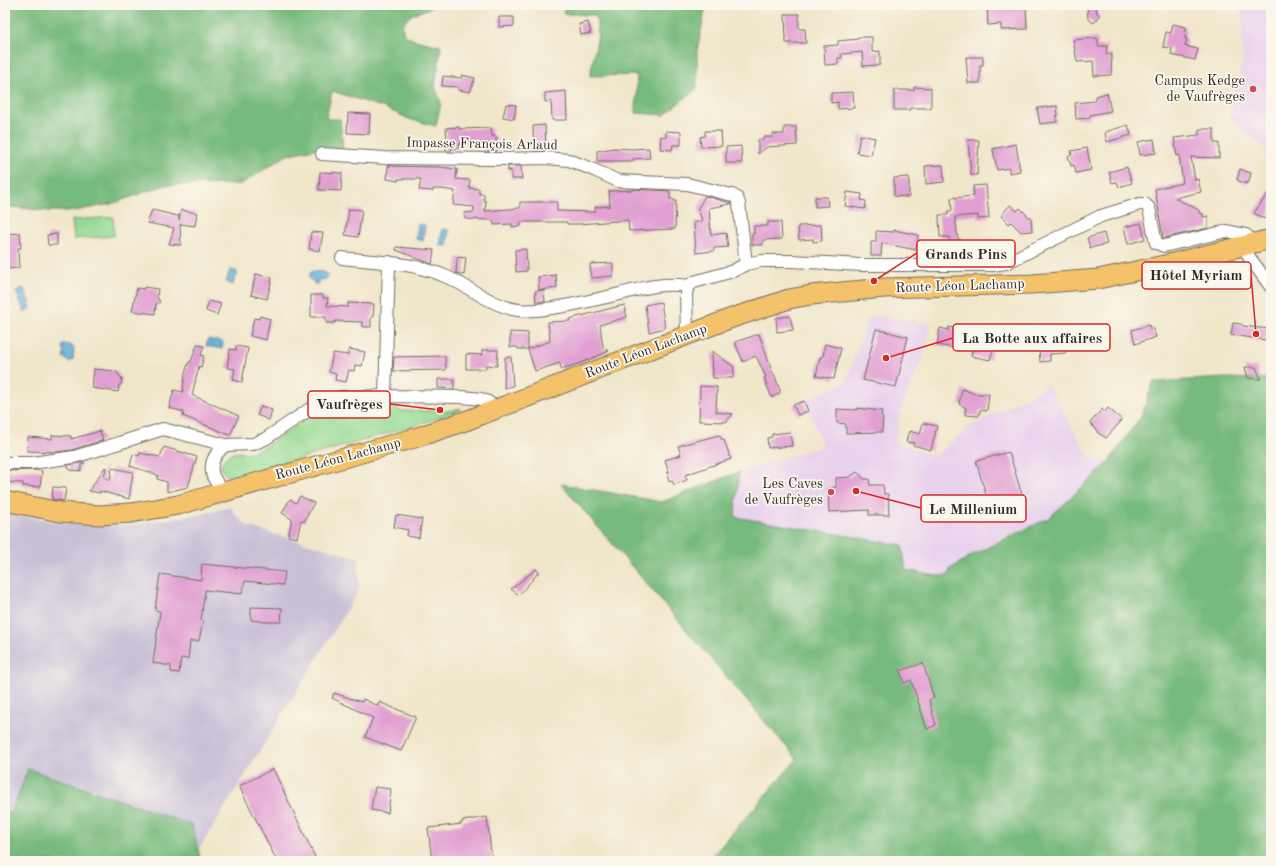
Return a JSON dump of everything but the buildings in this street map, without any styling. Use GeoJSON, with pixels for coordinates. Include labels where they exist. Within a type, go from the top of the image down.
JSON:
{"type":"FeatureCollection","features":[{"type":"Feature","properties":{"kind":"main road","name":"Route Léon Lachamp"},"geometry":{"type":"LineString","coordinates":[[5,501],[60,512],[99,515],[131,513],[171,506],[418,437],[496,409],[729,319],[789,299],[812,295],[884,288],[1032,284],[1098,279],[1129,273],[1256,242]]}},
{"type":"Feature","properties":{"kind":"street","name":"Impasse François Arlaud"},"geometry":{"type":"LineString","coordinates":[[322,154],[385,158],[545,158],[569,160],[618,181],[687,184],[732,195],[737,198],[739,203],[746,264]]}},
{"type":"Feature","properties":{"kind":"street"},"geometry":{"type":"LineString","coordinates":[[342,258],[389,262],[414,266],[446,276],[503,306],[518,310],[552,309],[645,287],[674,284],[688,286],[694,282],[733,272],[746,264],[761,261],[862,265],[993,265],[1006,263],[1101,216],[1140,204],[1145,204],[1149,208],[1156,243],[1164,246],[1227,231],[1246,235],[1256,242],[1249,257],[1271,287]]}},
{"type":"Feature","properties":{"kind":"street"},"geometry":{"type":"LineString","coordinates":[[385,396],[389,262]]}},
{"type":"Feature","properties":{"kind":"street"},"geometry":{"type":"LineString","coordinates":[[687,335],[686,294],[688,286]]}},
{"type":"Feature","properties":{"kind":"street"},"geometry":{"type":"LineString","coordinates":[[5,463],[32,463],[74,457],[163,429],[226,445],[253,444],[265,439],[319,403],[341,398],[385,396],[469,398],[481,399],[488,402],[496,409]]}},
{"type":"Feature","properties":{"kind":"street"},"geometry":{"type":"LineString","coordinates":[[225,491],[214,480],[212,464],[219,450],[226,445]]}},
{"type":"Feature","properties":{"kind":"shaded area","name":"Campus Kedge de Vaufrèges"},"geometry":{"type":"Polygon","coordinates":[[[1241,5],[1271,5],[1271,153],[1234,121],[1229,119],[1243,59],[1241,5]]]}},
{"type":"Feature","properties":{"kind":"shaded area"},"geometry":{"type":"Polygon","coordinates":[[[874,316],[931,323],[926,349],[901,408],[895,443],[935,456],[970,427],[1048,385],[1089,456],[1107,464],[1049,518],[974,554],[949,575],[936,576],[906,570],[735,517],[739,472],[823,446],[805,400],[846,382],[868,319],[874,316]]]}},
{"type":"Feature","properties":{"kind":"shaded area"},"geometry":{"type":"Polygon","coordinates":[[[231,507],[235,515],[249,527],[359,558],[359,590],[198,851],[192,825],[28,769],[12,813],[5,811],[5,512],[62,523],[130,525],[207,513],[231,507]]]}},
{"type":"Feature","properties":{"kind":"green space"},"geometry":{"type":"Polygon","coordinates":[[[5,5],[438,5],[411,15],[402,25],[404,35],[414,40],[441,46],[435,87],[441,103],[436,126],[409,119],[385,108],[332,91],[326,119],[340,119],[343,149],[322,147],[287,155],[241,184],[165,185],[111,204],[74,211],[48,211],[5,206],[5,5]]]}},
{"type":"Feature","properties":{"kind":"green space"},"geometry":{"type":"Polygon","coordinates":[[[563,5],[706,5],[697,51],[697,88],[664,115],[636,113],[637,75],[590,76],[598,35],[596,15],[564,14],[563,5]]]}},
{"type":"Feature","properties":{"kind":"green space"},"geometry":{"type":"Polygon","coordinates":[[[113,217],[114,236],[74,239],[72,220],[113,217]]]}},
{"type":"Feature","properties":{"kind":"green space"},"geometry":{"type":"Polygon","coordinates":[[[1224,378],[1271,379],[1271,861],[708,861],[797,759],[561,484],[662,502],[739,472],[735,517],[902,545],[906,570],[936,576],[949,575],[950,569],[974,554],[1049,518],[1107,464],[1142,415],[1153,382],[1224,378]]]}},
{"type":"Feature","properties":{"kind":"green space"},"geometry":{"type":"Polygon","coordinates":[[[344,403],[388,403],[400,411],[449,411],[460,408],[461,410],[416,425],[233,478],[229,477],[223,472],[221,466],[222,463],[229,454],[250,453],[256,451],[322,410],[344,403]]]}},
{"type":"Feature","properties":{"kind":"green space"},"geometry":{"type":"Polygon","coordinates":[[[28,769],[192,825],[201,861],[5,861],[5,811],[12,813],[28,769]]]}},
{"type":"Feature","properties":{"kind":"water"},"geometry":{"type":"Polygon","coordinates":[[[418,224],[425,225],[423,241],[416,239],[418,224]]]}},
{"type":"Feature","properties":{"kind":"water"},"geometry":{"type":"Polygon","coordinates":[[[442,229],[449,230],[447,246],[440,246],[442,229]]]}},
{"type":"Feature","properties":{"kind":"water"},"geometry":{"type":"Polygon","coordinates":[[[230,270],[236,271],[238,275],[235,276],[233,285],[226,282],[230,270]]]}},
{"type":"Feature","properties":{"kind":"water"},"geometry":{"type":"Polygon","coordinates":[[[313,271],[325,272],[327,274],[327,278],[324,280],[319,279],[318,284],[314,284],[314,281],[310,280],[309,278],[310,273],[313,271]]]}},
{"type":"Feature","properties":{"kind":"water"},"geometry":{"type":"Polygon","coordinates":[[[24,288],[31,308],[24,312],[16,291],[24,288]]]}},
{"type":"Feature","properties":{"kind":"water"},"geometry":{"type":"Polygon","coordinates":[[[208,339],[223,342],[222,349],[206,346],[208,339]]]}},
{"type":"Feature","properties":{"kind":"water"},"geometry":{"type":"Polygon","coordinates":[[[64,344],[71,345],[74,348],[73,360],[69,362],[63,357],[64,353],[62,347],[64,344]]]}},
{"type":"Feature","properties":{"kind":"place","name":"Campus Kedge de Vaufrèges"},"geometry":{"type":"Point","coordinates":[1253,89]}},
{"type":"Feature","properties":{"kind":"place","name":"Grands Pins"},"geometry":{"type":"Point","coordinates":[874,281]}},
{"type":"Feature","properties":{"kind":"place","name":"Hôtel Myriam"},"geometry":{"type":"Point","coordinates":[1256,334]}},
{"type":"Feature","properties":{"kind":"place","name":"La Botte aux affaires"},"geometry":{"type":"Point","coordinates":[886,358]}},
{"type":"Feature","properties":{"kind":"place","name":"Vaufrèges"},"geometry":{"type":"Point","coordinates":[440,410]}},
{"type":"Feature","properties":{"kind":"place","name":"Le Millenium"},"geometry":{"type":"Point","coordinates":[856,491]}},
{"type":"Feature","properties":{"kind":"place","name":"Les Caves de Vaufrèges"},"geometry":{"type":"Point","coordinates":[831,492]}}]}
